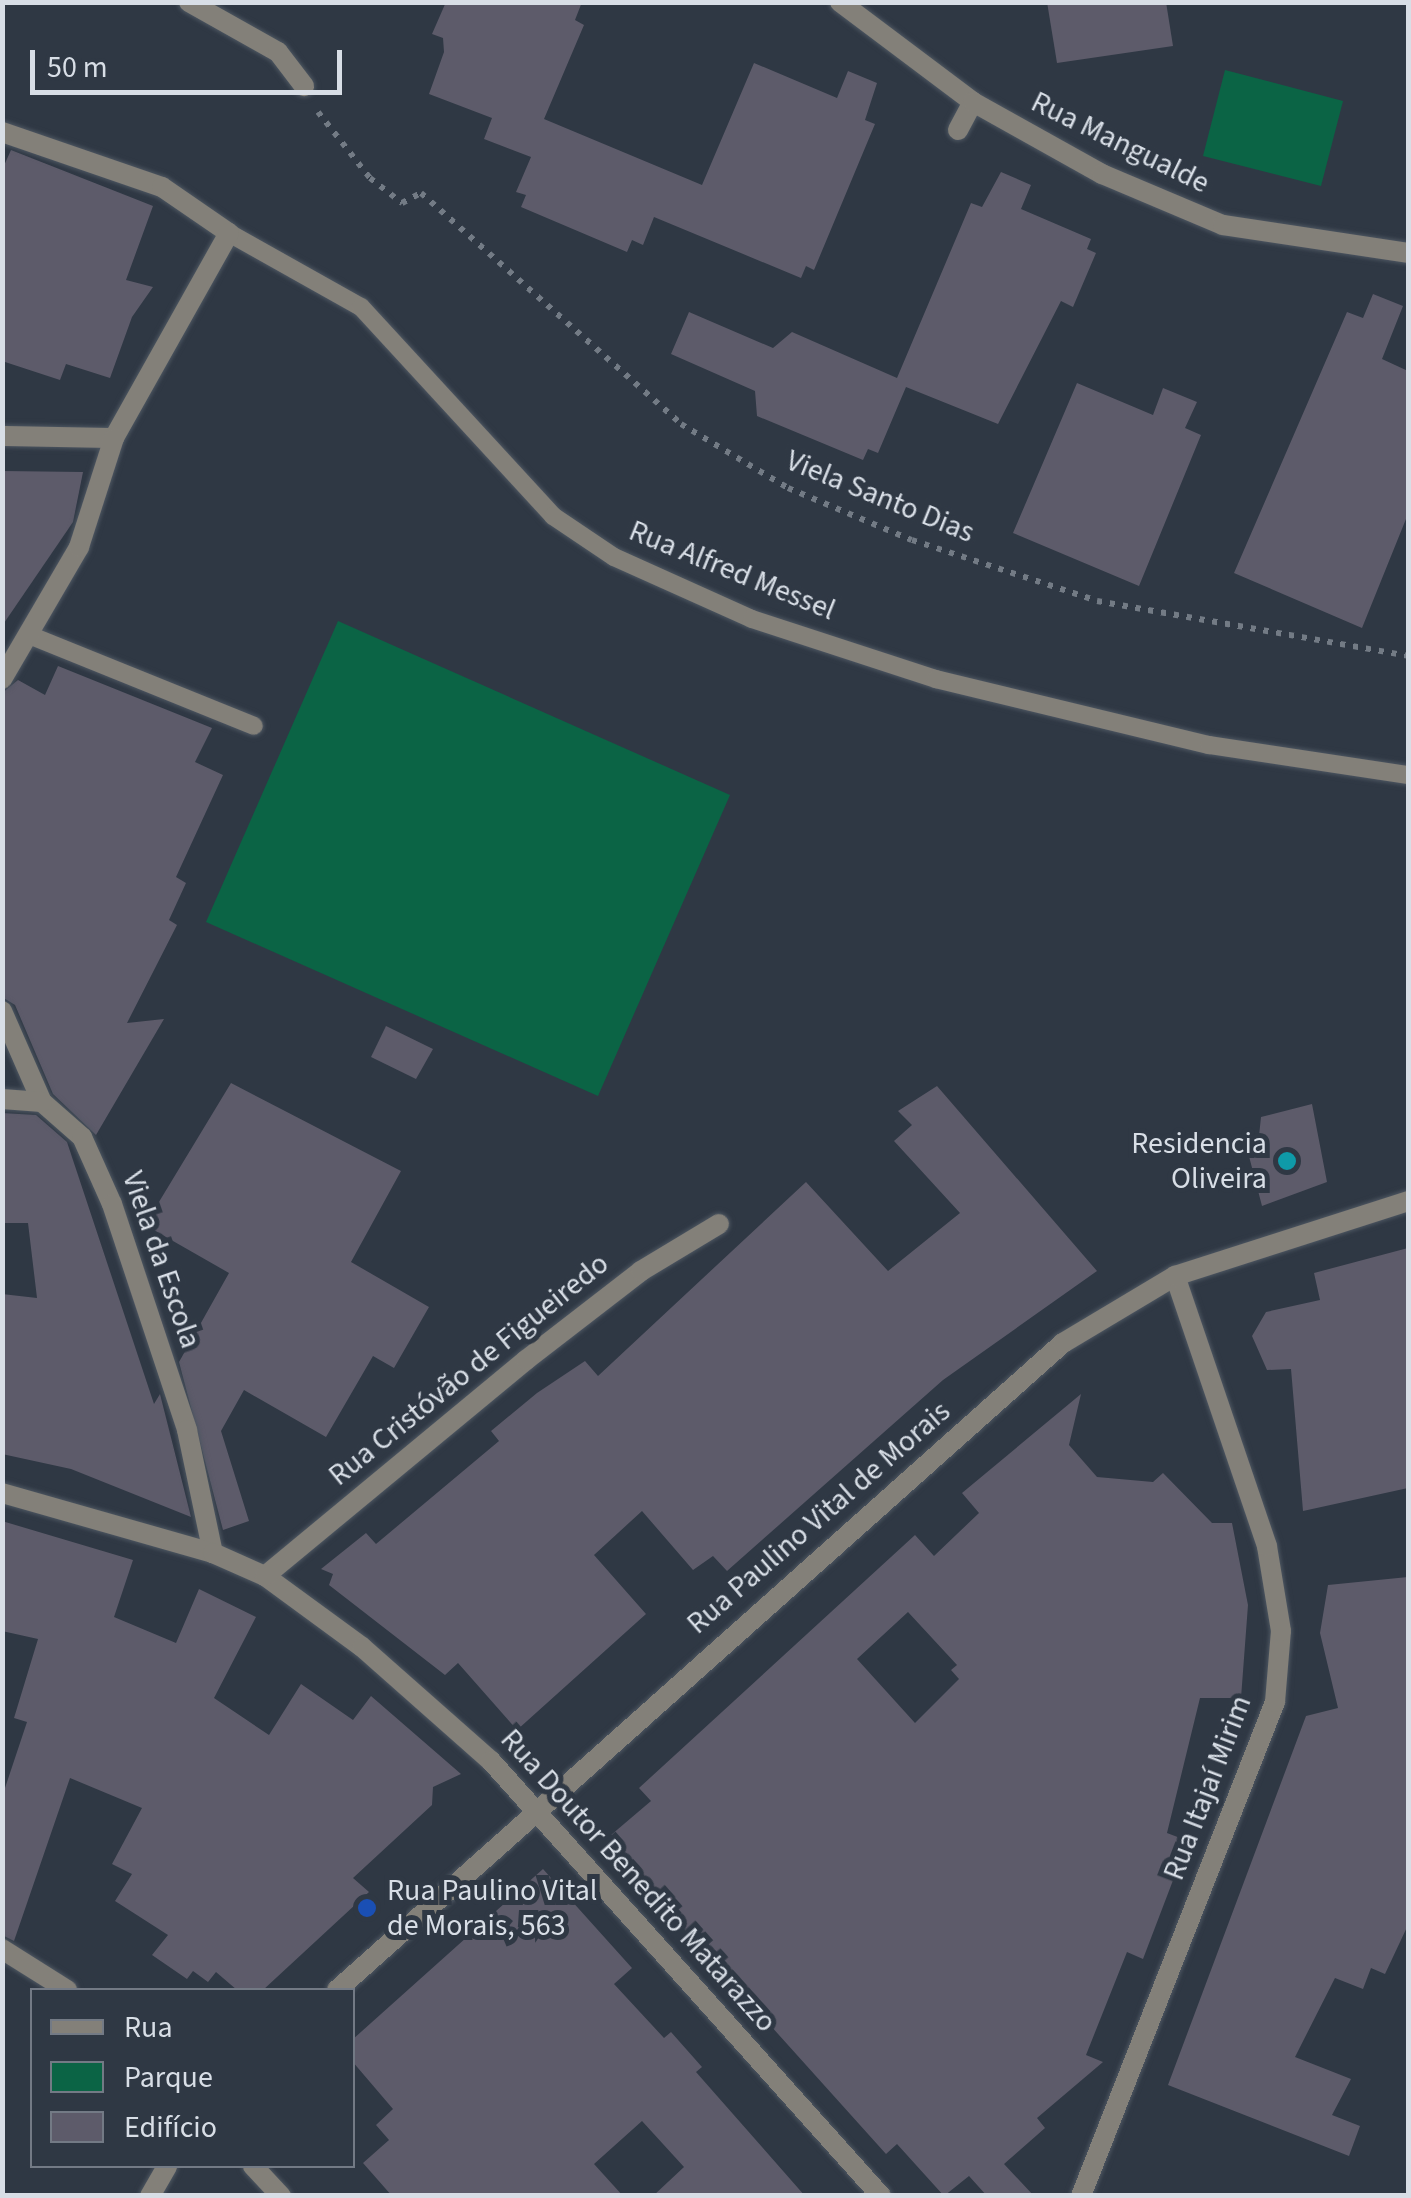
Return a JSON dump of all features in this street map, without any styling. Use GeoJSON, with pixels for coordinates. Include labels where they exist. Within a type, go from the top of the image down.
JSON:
{"type":"FeatureCollection","features":[{"type":"Feature","properties":{"kind":"street"},"geometry":{"type":"LineString","coordinates":[[189,2],[278,52],[304,86]]}},
{"type":"Feature","properties":{"kind":"street","name":"Rua Mangualde"},"geometry":{"type":"LineString","coordinates":[[840,2],[973,102],[1102,174],[1224,225],[1408,254]]}},
{"type":"Feature","properties":{"kind":"street"},"geometry":{"type":"LineString","coordinates":[[958,130],[973,102]]}},
{"type":"Feature","properties":{"kind":"street","name":"Rua Alfred Messel"},"geometry":{"type":"LineString","coordinates":[[2,132],[162,187],[229,233]]}},
{"type":"Feature","properties":{"kind":"street"},"geometry":{"type":"LineString","coordinates":[[2,679],[34,636],[79,547],[114,438],[229,233]]}},
{"type":"Feature","properties":{"kind":"street"},"geometry":{"type":"LineString","coordinates":[[2,436],[114,438]]}},
{"type":"Feature","properties":{"kind":"street","name":"Viela da Escola"},"geometry":{"type":"LineString","coordinates":[[2,1011],[42,1102],[82,1137],[112,1204],[187,1430],[213,1553]]}},
{"type":"Feature","properties":{"kind":"street"},"geometry":{"type":"LineString","coordinates":[[2,1099],[42,1102]]}},
{"type":"Feature","properties":{"kind":"street","name":"Rua Paulino Vital de Morais"},"geometry":{"type":"LineString","coordinates":[[339,1988],[534,1808],[1064,1343],[1174,1276],[1408,1201]]}},
{"type":"Feature","properties":{"kind":"street","name":"Rua Cristóvão de Figueiredo"},"geometry":{"type":"LineString","coordinates":[[265,1576],[584,1315],[720,1224]]}},
{"type":"Feature","properties":{"kind":"street","name":"Rua Itajaí Mirim"},"geometry":{"type":"LineString","coordinates":[[1080,2196],[1276,1702],[1280,1631],[1267,1546],[1174,1276]]}},
{"type":"Feature","properties":{"kind":"street","name":"Rua Doutor Benedito Matarazzo"},"geometry":{"type":"LineString","coordinates":[[2,1493],[213,1553],[265,1576],[362,1647],[534,1808],[881,2196]]}},
{"type":"Feature","properties":{"kind":"street"},"geometry":{"type":"LineString","coordinates":[[2,1949],[64,1988]]}},
{"type":"Feature","properties":{"kind":"street"},"geometry":{"type":"LineString","coordinates":[[150,2196],[166,2168]]}},
{"type":"Feature","properties":{"kind":"street"},"geometry":{"type":"LineString","coordinates":[[255,2168],[281,2196]]}},
{"type":"Feature","properties":{"kind":"lane","name":"Rua Alfred Messel"},"geometry":{"type":"LineString","coordinates":[[229,233],[361,307],[554,516],[614,556],[752,618],[936,679],[1190,741],[1399,774]]}},
{"type":"Feature","properties":{"kind":"lane"},"geometry":{"type":"LineString","coordinates":[[34,636],[254,726]]}},
{"type":"Feature","properties":{"kind":"path","name":"Viela Santo Dias"},"geometry":{"type":"LineString","coordinates":[[304,86],[370,178],[402,203],[421,194],[681,424],[788,488],[912,540],[1097,601],[1408,656]]}},
{"type":"Feature","properties":{"kind":"green space"},"geometry":{"type":"Polygon","coordinates":[[[1225,70],[1343,101],[1321,186],[1203,156],[1225,70]]]}},
{"type":"Feature","properties":{"kind":"green space"},"geometry":{"type":"Polygon","coordinates":[[[338,621],[730,795],[598,1096],[206,922],[338,621]]]}},
{"type":"Feature","properties":{"kind":"building"},"geometry":{"type":"Polygon","coordinates":[[[446,2],[582,2],[575,20],[584,25],[544,119],[702,185],[754,63],[837,98],[848,71],[877,83],[865,120],[875,124],[814,270],[806,266],[801,278],[654,217],[643,245],[632,240],[627,252],[521,207],[526,195],[516,192],[531,157],[484,139],[492,118],[429,94],[444,52],[443,38],[432,34],[446,2]]]}},
{"type":"Feature","properties":{"kind":"building"},"geometry":{"type":"Polygon","coordinates":[[[1047,2],[1166,2],[1173,46],[1057,63],[1047,2]]]}},
{"type":"Feature","properties":{"kind":"building"},"geometry":{"type":"Polygon","coordinates":[[[11,150],[153,206],[126,280],[153,287],[132,317],[110,378],[66,364],[60,380],[2,361],[2,170],[11,150]]]}},
{"type":"Feature","properties":{"kind":"building"},"geometry":{"type":"Polygon","coordinates":[[[1001,172],[1031,185],[1021,209],[1091,239],[1087,249],[1096,253],[1073,307],[1061,301],[998,424],[906,387],[878,453],[868,449],[863,460],[757,416],[755,391],[671,354],[689,312],[773,348],[792,332],[897,378],[971,203],[982,207],[1001,172]]]}},
{"type":"Feature","properties":{"kind":"building"},"geometry":{"type":"Polygon","coordinates":[[[1373,294],[1403,306],[1382,359],[1408,371],[1408,514],[1362,628],[1234,573],[1347,312],[1363,318],[1373,294]]]}},
{"type":"Feature","properties":{"kind":"building"},"geometry":{"type":"Polygon","coordinates":[[[1077,383],[1153,415],[1163,388],[1197,402],[1185,428],[1201,435],[1139,586],[1013,533],[1077,383]]]}},
{"type":"Feature","properties":{"kind":"building"},"geometry":{"type":"Polygon","coordinates":[[[2,471],[83,472],[73,522],[2,626],[2,471]]]}},
{"type":"Feature","properties":{"kind":"building"},"geometry":{"type":"Polygon","coordinates":[[[58,666],[212,728],[195,762],[223,775],[176,877],[186,883],[169,920],[177,925],[127,1023],[164,1019],[96,1135],[53,1094],[15,1005],[2,997],[2,693],[18,680],[45,695],[58,666]]]}},
{"type":"Feature","properties":{"kind":"building"},"geometry":{"type":"Polygon","coordinates":[[[386,1026],[433,1049],[416,1079],[371,1057],[386,1026]]]}},
{"type":"Feature","properties":{"kind":"building"},"geometry":{"type":"Polygon","coordinates":[[[231,1083],[401,1171],[351,1262],[429,1307],[394,1368],[373,1356],[326,1437],[244,1390],[221,1431],[249,1521],[223,1530],[179,1362],[229,1273],[145,1225],[231,1083]]]}},
{"type":"Feature","properties":{"kind":"building"},"geometry":{"type":"Polygon","coordinates":[[[937,1086],[1097,1271],[943,1380],[727,1571],[713,1556],[693,1570],[642,1511],[594,1555],[646,1614],[517,1730],[458,1663],[445,1675],[329,1585],[333,1574],[321,1569],[366,1533],[376,1544],[499,1441],[491,1431],[537,1393],[585,1361],[598,1376],[806,1182],[888,1271],[960,1213],[894,1141],[912,1125],[898,1111],[937,1086]]]}},
{"type":"Feature","properties":{"kind":"building","name":"Residencia Oliveira"},"geometry":{"type":"Polygon","coordinates":[[[1312,1104],[1327,1182],[1262,1206],[1245,1141],[1259,1136],[1261,1117],[1312,1104]]]}},
{"type":"Feature","properties":{"kind":"building"},"geometry":{"type":"Polygon","coordinates":[[[2,1113],[36,1115],[67,1142],[154,1404],[160,1394],[191,1517],[71,1469],[2,1454],[2,1294],[37,1298],[28,1223],[2,1223],[2,1113]]]}},
{"type":"Feature","properties":{"kind":"building"},"geometry":{"type":"Polygon","coordinates":[[[1408,1248],[1408,1488],[1303,1511],[1291,1369],[1267,1370],[1252,1336],[1266,1312],[1320,1300],[1314,1273],[1408,1248]]]}},
{"type":"Feature","properties":{"kind":"building"},"geometry":{"type":"Polygon","coordinates":[[[1081,1394],[1069,1445],[1097,1477],[1153,1482],[1163,1473],[1212,1523],[1232,1523],[1248,1605],[1241,1698],[1200,1698],[1167,1833],[1188,1841],[1143,1959],[1127,1952],[1086,2055],[1103,2062],[1037,2118],[1045,2128],[1004,2164],[1034,2196],[987,2196],[969,2176],[944,2196],[897,2144],[886,2154],[609,1846],[611,1835],[651,1801],[639,1788],[915,1535],[934,1556],[979,1513],[962,1493],[1081,1394]],[[908,1612],[857,1659],[915,1723],[959,1679],[951,1670],[957,1665],[908,1612]]]}},
{"type":"Feature","properties":{"kind":"building"},"geometry":{"type":"Polygon","coordinates":[[[2,1521],[133,1560],[114,1617],[176,1643],[199,1589],[256,1617],[214,1698],[269,1735],[301,1684],[353,1720],[371,1696],[461,1774],[433,1787],[432,1805],[353,1878],[369,1892],[265,1988],[235,1988],[216,1972],[208,1982],[193,1971],[187,1979],[152,1955],[168,1935],[115,1901],[132,1874],[112,1864],[142,1808],[70,1778],[14,1941],[2,1935],[2,1797],[27,1722],[14,1718],[38,1639],[2,1631],[2,1521]]]}},
{"type":"Feature","properties":{"kind":"building"},"geometry":{"type":"Polygon","coordinates":[[[1408,1577],[1408,1925],[1385,1974],[1371,1968],[1363,1989],[1335,1978],[1295,2057],[1351,2079],[1332,2115],[1360,2126],[1349,2156],[1168,2085],[1306,1716],[1338,1708],[1320,1633],[1328,1585],[1408,1577]]]}},
{"type":"Feature","properties":{"kind":"building"},"geometry":{"type":"Polygon","coordinates":[[[543,1869],[632,1968],[614,1984],[664,2038],[671,2032],[702,2067],[696,2072],[805,2196],[653,2196],[684,2167],[642,2121],[594,2164],[623,2196],[392,2196],[363,2163],[389,2140],[376,2125],[393,2109],[355,2065],[355,2037],[543,1869]]]}},
{"type":"Feature","properties":{"kind":"place","name":"Residencia Oliveira"},"geometry":{"type":"Point","coordinates":[1287,1161]}},
{"type":"Feature","properties":{"kind":"place","name":"Rua Paulino Vital de Morais, 563"},"geometry":{"type":"Point","coordinates":[367,1908]}}]}
